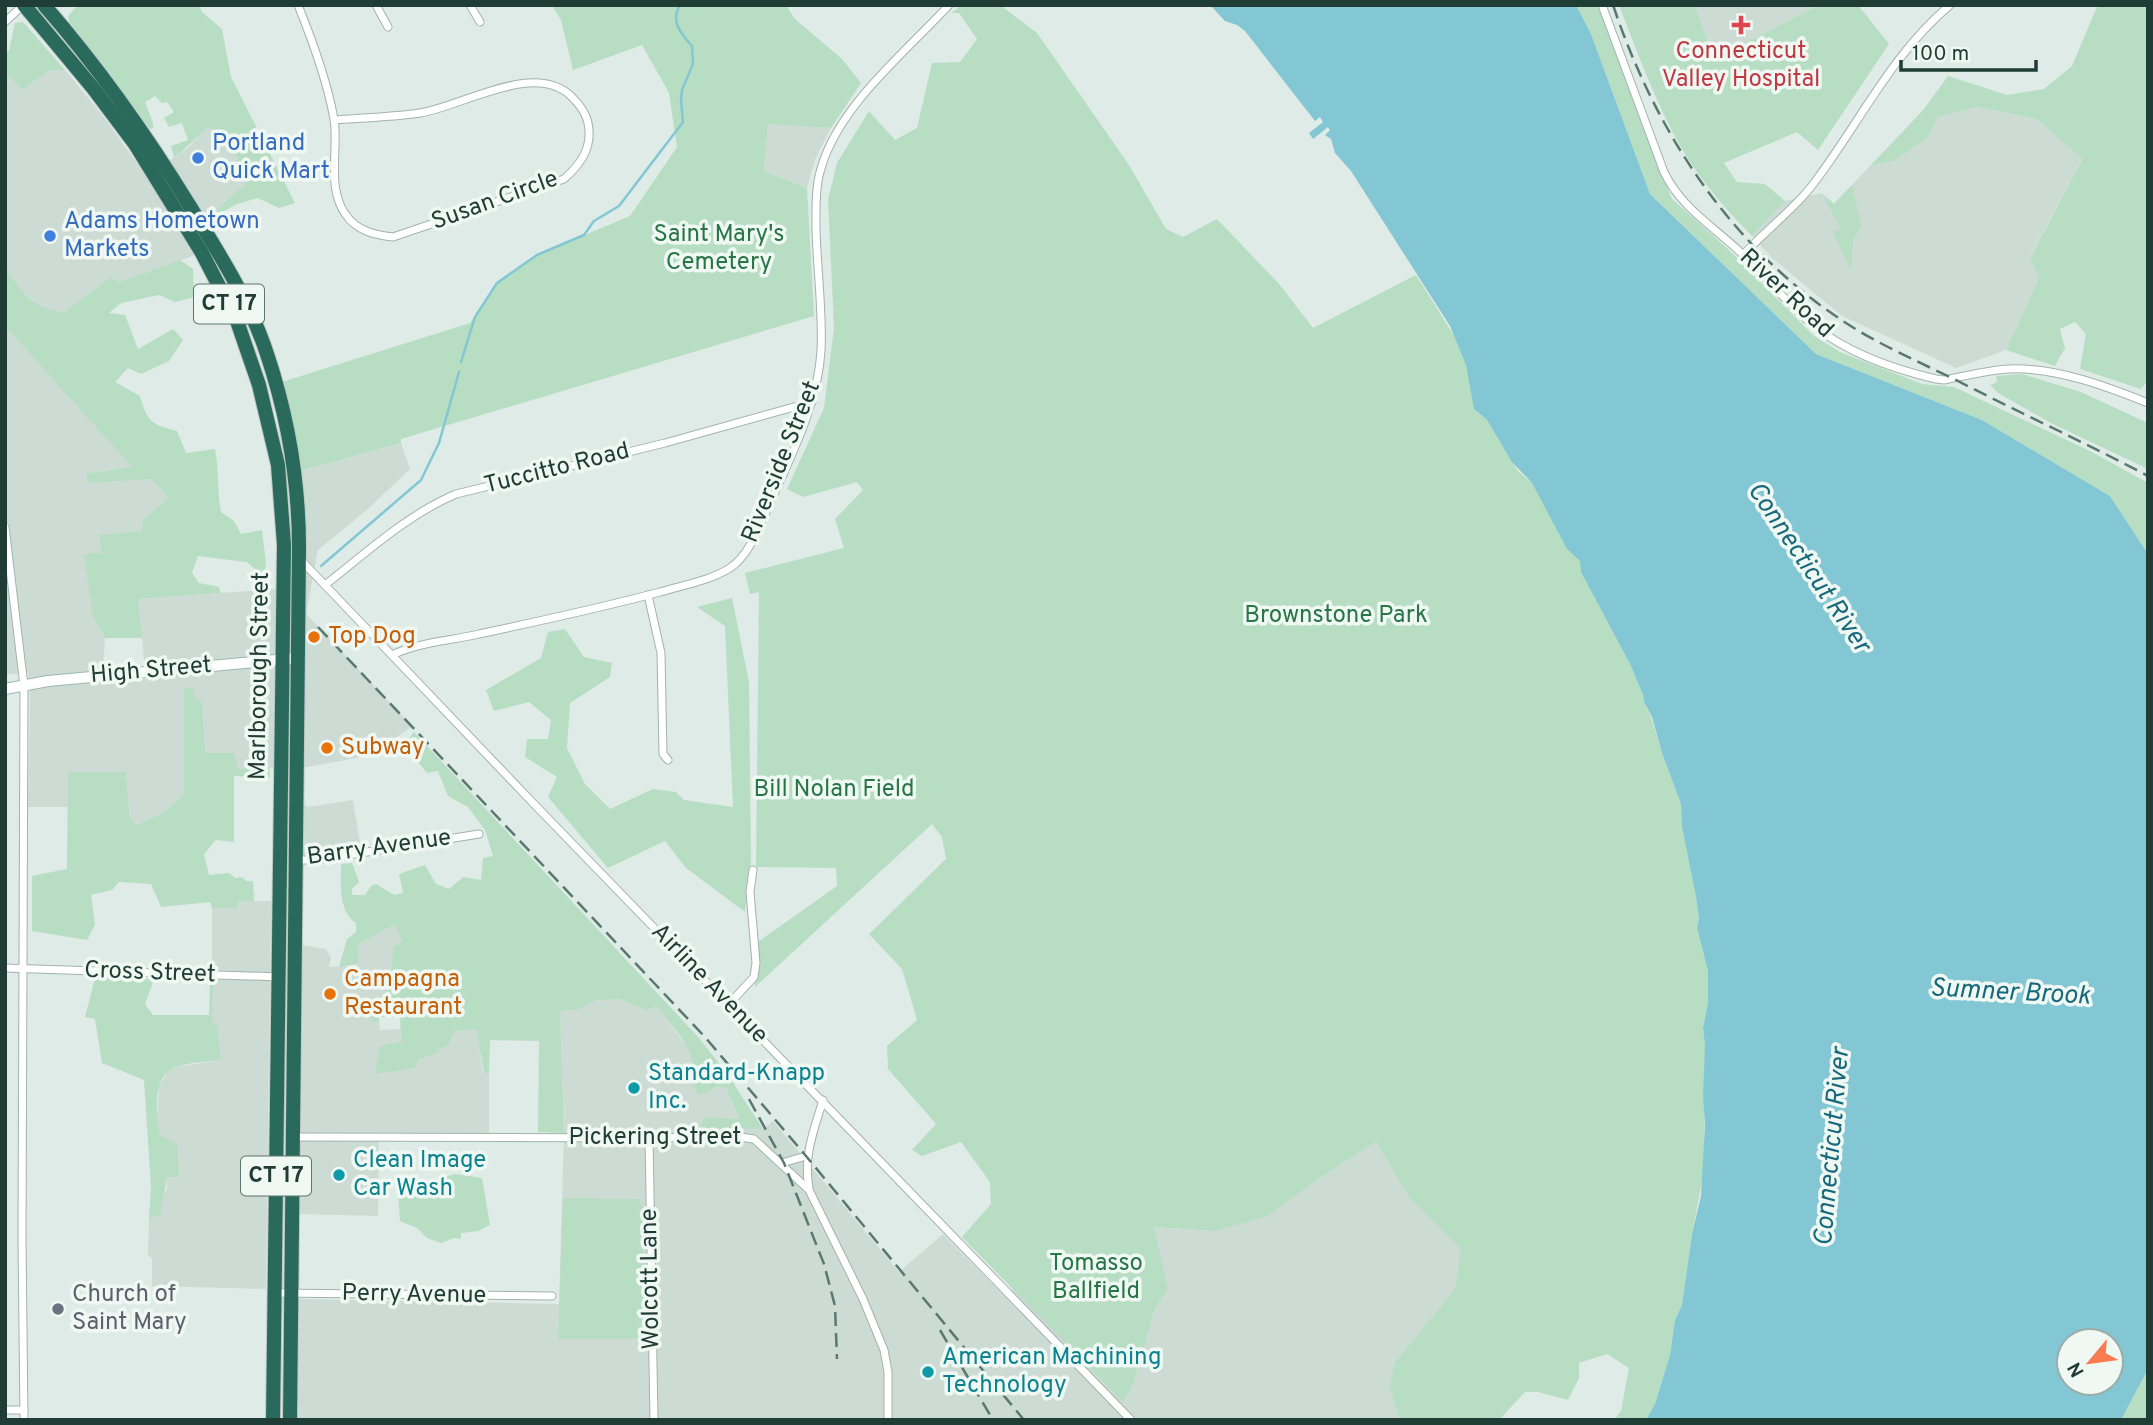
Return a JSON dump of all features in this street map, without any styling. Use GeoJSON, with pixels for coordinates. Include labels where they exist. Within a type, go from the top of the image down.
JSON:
{"type":"FeatureCollection","features":[{"type":"Feature","properties":{"kind":"highway","name":"Marlborough Street"},"geometry":{"type":"LineString","coordinates":[[24,5],[148,151]]}},
{"type":"Feature","properties":{"kind":"highway","name":"Marlborough Street"},"geometry":{"type":"LineString","coordinates":[[44,5],[106,80],[148,151],[221,289],[251,359],[278,465],[292,558],[298,659],[290,1420]]}},
{"type":"Feature","properties":{"kind":"highway","name":"Marlborough Street"},"geometry":{"type":"LineString","coordinates":[[273,1420],[283,659],[292,558]]}},
{"type":"Feature","properties":{"kind":"street"},"geometry":{"type":"LineString","coordinates":[[5,22],[24,5]]}},
{"type":"Feature","properties":{"kind":"street"},"geometry":{"type":"LineString","coordinates":[[298,5],[318,55],[334,120]]}},
{"type":"Feature","properties":{"kind":"street"},"geometry":{"type":"LineString","coordinates":[[376,5],[388,27]]}},
{"type":"Feature","properties":{"kind":"street"},"geometry":{"type":"LineString","coordinates":[[470,5],[480,22]]}},
{"type":"Feature","properties":{"kind":"street","name":"Riverside Street"},"geometry":{"type":"LineString","coordinates":[[392,655],[412,646],[457,639],[648,595],[710,577],[738,561],[754,537],[775,492],[812,402],[818,377],[821,349],[816,222],[819,175],[847,116],[949,5]]}},
{"type":"Feature","properties":{"kind":"street","name":"River Road"},"geometry":{"type":"LineString","coordinates":[[1602,5],[1669,181],[1688,207],[1743,255],[1812,324],[1854,351],[1923,376],[1944,380],[2003,369],[2038,371],[2075,379],[2148,403]]}},
{"type":"Feature","properties":{"kind":"street"},"geometry":{"type":"LineString","coordinates":[[1743,255],[1808,191],[1902,53],[1928,24],[1950,5]]}},
{"type":"Feature","properties":{"kind":"street","name":"Susan Circle"},"geometry":{"type":"LineString","coordinates":[[534,81],[548,82],[564,89],[579,104],[588,122],[589,144],[579,166],[564,179],[393,237],[375,235],[359,228],[345,214],[336,191],[334,120],[420,113],[534,81]]}},
{"type":"Feature","properties":{"kind":"street","name":"Tuccitto Road"},"geometry":{"type":"LineString","coordinates":[[325,584],[411,518],[430,505],[456,494],[665,443],[812,402]]}},
{"type":"Feature","properties":{"kind":"street"},"geometry":{"type":"LineString","coordinates":[[5,527],[24,686],[24,1420]]}},
{"type":"Feature","properties":{"kind":"street","name":"Airline Avenue"},"geometry":{"type":"LineString","coordinates":[[292,558],[325,584],[1131,1420]]}},
{"type":"Feature","properties":{"kind":"street"},"geometry":{"type":"LineString","coordinates":[[648,595],[661,653],[662,749],[668,760]]}},
{"type":"Feature","properties":{"kind":"street","name":"High Street"},"geometry":{"type":"LineString","coordinates":[[5,689],[48,681],[298,659]]}},
{"type":"Feature","properties":{"kind":"street","name":"Barry Avenue"},"geometry":{"type":"LineString","coordinates":[[279,858],[317,860],[479,834]]}},
{"type":"Feature","properties":{"kind":"street"},"geometry":{"type":"LineString","coordinates":[[729,1004],[754,977],[756,963],[750,892],[753,870]]}},
{"type":"Feature","properties":{"kind":"street","name":"Cross Street"},"geometry":{"type":"LineString","coordinates":[[5,968],[295,978]]}},
{"type":"Feature","properties":{"kind":"street"},"geometry":{"type":"LineString","coordinates":[[809,1190],[806,1156],[823,1100]]}},
{"type":"Feature","properties":{"kind":"street","name":"Pickering Street"},"geometry":{"type":"LineString","coordinates":[[276,1137],[743,1137],[761,1143],[809,1190],[882,1342],[888,1372],[888,1420]]}},
{"type":"Feature","properties":{"kind":"street","name":"Wolcott Lane"},"geometry":{"type":"LineString","coordinates":[[649,1138],[654,1420]]}},
{"type":"Feature","properties":{"kind":"street"},"geometry":{"type":"LineString","coordinates":[[782,1163],[806,1156]]}},
{"type":"Feature","properties":{"kind":"street","name":"Perry Avenue"},"geometry":{"type":"LineString","coordinates":[[275,1293],[552,1296]]}},
{"type":"Feature","properties":{"kind":"street"},"geometry":{"type":"LineString","coordinates":[[5,1410],[24,1410]]}},
{"type":"Feature","properties":{"kind":"shaded area","name":"Connecticut Valley Hospital"},"geometry":{"type":"Polygon","coordinates":[[[1695,5],[1819,5],[1714,59],[1695,5]]]}},
{"type":"Feature","properties":{"kind":"shaded area"},"geometry":{"type":"Polygon","coordinates":[[[50,70],[65,70],[103,116],[141,169],[195,255],[119,282],[111,277],[64,312],[44,309],[23,293],[5,267],[5,75],[22,90],[50,70]]]}},
{"type":"Feature","properties":{"kind":"shaded area"},"geometry":{"type":"Polygon","coordinates":[[[1978,107],[2037,119],[2082,158],[2030,257],[2039,278],[2006,350],[1956,368],[1842,316],[1772,258],[1752,236],[1785,201],[1822,193],[1834,204],[1870,166],[1894,161],[1927,138],[1938,117],[1978,107]]]}},
{"type":"Feature","properties":{"kind":"shaded area"},"geometry":{"type":"Polygon","coordinates":[[[768,123],[831,128],[815,160],[807,188],[764,171],[768,123]]]}},
{"type":"Feature","properties":{"kind":"shaded area"},"geometry":{"type":"Polygon","coordinates":[[[209,127],[236,151],[243,166],[246,187],[237,190],[207,220],[170,160],[189,147],[209,127]]]}},
{"type":"Feature","properties":{"kind":"shaded area"},"geometry":{"type":"Polygon","coordinates":[[[5,326],[133,467],[87,473],[151,479],[168,498],[143,520],[143,531],[99,536],[101,553],[93,617],[105,638],[102,684],[146,679],[138,599],[305,587],[299,469],[305,470],[401,443],[410,469],[368,509],[318,550],[306,614],[412,726],[372,755],[302,768],[237,769],[204,753],[202,703],[184,689],[185,793],[163,813],[136,825],[130,818],[126,772],[68,773],[69,807],[28,807],[28,672],[5,675],[5,326]]]}},
{"type":"Feature","properties":{"kind":"shaded area"},"geometry":{"type":"Polygon","coordinates":[[[353,800],[361,849],[303,856],[302,804],[308,807],[353,800]]]}},
{"type":"Feature","properties":{"kind":"shaded area"},"geometry":{"type":"Polygon","coordinates":[[[237,901],[271,901],[266,1289],[152,1286],[152,1258],[148,1255],[149,1219],[162,1214],[160,1199],[167,1189],[167,1177],[179,1177],[178,1144],[160,1136],[157,1119],[159,1086],[168,1071],[177,1067],[221,1060],[212,1022],[212,908],[237,908],[237,901]]]}},
{"type":"Feature","properties":{"kind":"shaded area"},"geometry":{"type":"Polygon","coordinates":[[[395,923],[402,943],[393,947],[390,987],[384,998],[371,1002],[373,1021],[379,1021],[380,1030],[400,1029],[401,1042],[375,1073],[415,1068],[419,1059],[438,1052],[455,1031],[476,1028],[483,1073],[489,1073],[489,1141],[379,1141],[378,1216],[297,1214],[300,945],[326,949],[331,958],[329,967],[355,966],[358,964],[359,944],[395,923]]]}},
{"type":"Feature","properties":{"kind":"shaded area"},"geometry":{"type":"Polygon","coordinates":[[[620,999],[647,1011],[656,1006],[693,1054],[695,1075],[726,1088],[739,1120],[703,1117],[763,1129],[773,1121],[899,1272],[943,1234],[1004,1296],[1013,1288],[1134,1382],[1155,1308],[1168,1289],[1153,1227],[1213,1231],[1321,1177],[1376,1142],[1408,1196],[1462,1249],[1455,1289],[1395,1362],[1389,1387],[1400,1420],[295,1420],[297,1299],[559,1304],[564,1133],[560,1011],[578,1010],[593,1001],[620,999]]]}},
{"type":"Feature","properties":{"kind":"green space"},"geometry":{"type":"Polygon","coordinates":[[[78,5],[199,5],[202,12],[222,29],[231,77],[295,203],[279,208],[258,198],[237,204],[207,220],[237,190],[245,187],[241,167],[234,152],[209,127],[174,157],[171,146],[188,140],[182,123],[169,127],[164,118],[174,112],[167,102],[162,103],[155,96],[145,102],[153,123],[153,128],[150,129],[70,23],[68,16],[78,5]]]}},
{"type":"Feature","properties":{"kind":"green space","name":"Saint Mary's Cemetery"},"geometry":{"type":"Polygon","coordinates":[[[552,5],[786,5],[795,19],[842,59],[861,83],[831,128],[768,124],[764,171],[807,188],[814,316],[401,439],[401,443],[304,470],[299,469],[282,382],[470,323],[497,283],[537,255],[630,216],[677,147],[669,93],[642,45],[573,70],[561,20],[552,5]]]}},
{"type":"Feature","properties":{"kind":"green space"},"geometry":{"type":"Polygon","coordinates":[[[962,5],[1000,5],[1037,33],[1129,165],[1166,229],[1183,237],[1217,219],[1280,285],[1313,328],[1416,275],[1456,339],[1466,365],[1477,412],[1487,420],[1518,471],[1532,483],[1580,561],[1586,581],[1630,664],[1681,804],[1682,827],[1699,919],[1697,928],[1708,971],[1708,1003],[1703,1028],[1704,1171],[1682,1305],[1675,1320],[1670,1355],[1655,1404],[1646,1420],[1614,1420],[1621,1411],[1629,1368],[1607,1354],[1579,1363],[1579,1378],[1568,1400],[1538,1392],[1525,1392],[1499,1420],[1400,1420],[1389,1387],[1395,1362],[1455,1289],[1461,1249],[1408,1196],[1376,1142],[1266,1217],[1213,1231],[1154,1227],[1168,1289],[1155,1308],[1134,1382],[1123,1402],[962,1237],[991,1204],[990,1182],[961,1142],[922,1156],[912,1150],[936,1124],[888,1069],[887,1046],[917,1020],[902,969],[869,934],[946,859],[942,837],[932,824],[755,987],[755,944],[837,886],[836,868],[756,867],[759,592],[750,594],[745,573],[844,548],[835,519],[863,490],[857,482],[803,497],[787,489],[824,408],[834,328],[828,200],[837,163],[869,111],[895,140],[917,128],[932,63],[960,62],[977,39],[959,13],[951,13],[962,5]]]}},
{"type":"Feature","properties":{"kind":"green space"},"geometry":{"type":"Polygon","coordinates":[[[1576,5],[1598,5],[1672,199],[1730,251],[1814,336],[1840,352],[1922,384],[1954,387],[2090,451],[2148,483],[2148,554],[2110,496],[1982,420],[1816,354],[1650,194],[1591,34],[1576,5]]]}},
{"type":"Feature","properties":{"kind":"green space"},"geometry":{"type":"Polygon","coordinates":[[[1619,5],[1695,5],[1714,59],[1819,5],[1858,5],[1889,44],[1818,150],[1797,132],[1724,163],[1737,182],[1765,184],[1785,201],[1752,236],[1707,186],[1679,144],[1650,83],[1619,5]]]}},
{"type":"Feature","properties":{"kind":"green space"},"geometry":{"type":"Polygon","coordinates":[[[2099,5],[2148,5],[2148,380],[2141,389],[2080,369],[2086,334],[2075,322],[2060,329],[2065,348],[2055,366],[2006,350],[2039,278],[2030,258],[2082,159],[2037,119],[1978,107],[1938,117],[1927,138],[1894,161],[1870,166],[1924,109],[1948,76],[2007,95],[2044,89],[2072,66],[2099,5]]]}},
{"type":"Feature","properties":{"kind":"green space"},"geometry":{"type":"Polygon","coordinates":[[[23,22],[65,70],[50,70],[22,90],[5,75],[5,52],[9,51],[15,23],[23,22]]]}},
{"type":"Feature","properties":{"kind":"green space"},"geometry":{"type":"Polygon","coordinates":[[[1852,185],[1861,226],[1853,240],[1851,270],[1833,232],[1841,228],[1824,198],[1834,204],[1852,185]]]}},
{"type":"Feature","properties":{"kind":"green space"},"geometry":{"type":"Polygon","coordinates":[[[180,260],[193,269],[194,297],[175,302],[159,295],[121,303],[109,313],[125,315],[138,349],[173,329],[183,340],[169,361],[141,374],[128,368],[115,382],[140,396],[152,421],[177,431],[186,453],[215,449],[221,512],[234,521],[241,534],[262,530],[266,563],[264,577],[247,562],[198,556],[192,573],[199,583],[219,587],[221,593],[138,599],[142,638],[105,638],[93,617],[84,554],[101,553],[99,535],[142,531],[143,520],[168,498],[151,479],[87,483],[87,473],[132,467],[5,326],[5,267],[29,298],[43,307],[64,312],[111,277],[119,282],[180,260]]]}},
{"type":"Feature","properties":{"kind":"green space"},"geometry":{"type":"Polygon","coordinates":[[[2022,374],[2081,392],[2148,423],[2148,469],[2051,423],[1998,393],[1990,385],[1997,382],[1996,376],[2022,374]]]}},
{"type":"Feature","properties":{"kind":"green space"},"geometry":{"type":"Polygon","coordinates":[[[732,598],[749,682],[751,863],[745,912],[686,868],[665,841],[608,868],[548,797],[557,777],[525,757],[527,739],[548,739],[551,720],[529,702],[494,711],[486,690],[541,658],[548,632],[565,629],[584,657],[612,663],[610,677],[570,703],[567,748],[585,784],[610,809],[653,789],[676,792],[684,800],[733,807],[725,626],[697,607],[732,598]]]}},
{"type":"Feature","properties":{"kind":"green space"},"geometry":{"type":"Polygon","coordinates":[[[184,688],[194,688],[195,696],[202,703],[205,753],[234,753],[238,769],[269,768],[270,777],[234,776],[234,842],[216,840],[204,854],[209,875],[229,873],[235,878],[242,877],[246,881],[253,881],[254,901],[238,901],[237,908],[212,908],[210,902],[161,907],[151,884],[119,882],[112,890],[91,895],[95,925],[87,940],[32,931],[32,876],[67,869],[68,772],[126,772],[130,818],[136,825],[163,813],[184,794],[184,688]]]}},
{"type":"Feature","properties":{"kind":"green space"},"geometry":{"type":"Polygon","coordinates":[[[414,732],[699,1038],[726,1072],[763,1129],[700,1128],[703,1117],[739,1119],[726,1088],[718,1086],[700,1095],[693,1087],[693,1062],[690,1052],[656,1006],[647,1011],[620,999],[593,1001],[578,1010],[560,1011],[564,1133],[538,1132],[539,1041],[490,1040],[489,1073],[484,1073],[476,1029],[455,1031],[448,1045],[438,1049],[439,1052],[419,1059],[415,1068],[375,1074],[380,1046],[401,1042],[400,1017],[379,1017],[379,1021],[372,1021],[371,1002],[384,998],[390,987],[393,947],[402,942],[395,924],[359,944],[358,964],[339,967],[347,939],[356,932],[356,923],[350,918],[343,904],[341,864],[352,863],[359,882],[352,889],[352,895],[365,895],[371,886],[376,884],[394,895],[403,893],[399,874],[425,865],[436,884],[449,889],[463,877],[481,880],[483,858],[493,856],[485,830],[468,807],[448,796],[438,771],[427,773],[404,745],[414,732]]]}},
{"type":"Feature","properties":{"kind":"green space"},"geometry":{"type":"Polygon","coordinates":[[[95,978],[154,979],[145,1004],[153,1015],[209,1015],[210,981],[213,981],[212,1022],[217,1025],[221,1060],[177,1067],[169,1071],[159,1086],[157,1107],[160,1135],[178,1144],[179,1177],[167,1177],[162,1214],[149,1219],[151,1187],[144,1080],[102,1063],[95,1019],[85,1017],[95,978]]]}},
{"type":"Feature","properties":{"kind":"green space"},"geometry":{"type":"Polygon","coordinates":[[[455,1174],[482,1178],[490,1225],[478,1231],[461,1233],[461,1239],[454,1238],[441,1243],[427,1238],[417,1228],[400,1221],[398,1190],[455,1174]]]}},
{"type":"Feature","properties":{"kind":"green space"},"geometry":{"type":"Polygon","coordinates":[[[563,1198],[639,1199],[644,1212],[645,1339],[558,1339],[563,1198]]]}},
{"type":"Feature","properties":{"kind":"green space"},"geometry":{"type":"Polygon","coordinates":[[[2148,1369],[2148,1420],[2121,1420],[2148,1369]]]}},
{"type":"Feature","properties":{"kind":"water"},"geometry":{"type":"Polygon","coordinates":[[[1210,5],[1576,5],[1591,34],[1650,194],[1816,354],[1982,420],[2110,496],[2148,554],[2148,1369],[2121,1420],[1646,1420],[1655,1404],[1670,1355],[1675,1320],[1682,1305],[1692,1234],[1701,1196],[1705,1125],[1703,1028],[1708,1003],[1708,971],[1697,928],[1699,919],[1682,827],[1681,804],[1652,717],[1630,664],[1581,572],[1580,561],[1567,549],[1532,483],[1512,462],[1487,420],[1474,409],[1466,365],[1450,326],[1351,171],[1335,153],[1331,139],[1325,135],[1330,130],[1328,127],[1313,139],[1309,133],[1323,122],[1320,117],[1315,121],[1245,31],[1225,21],[1210,5]]]}},
{"type":"Feature","properties":{"kind":"waterway"},"geometry":{"type":"LineString","coordinates":[[461,362],[475,317],[497,283],[537,255],[584,235],[594,221],[619,206],[683,122],[682,90],[693,64],[692,46],[677,22],[680,5]]}},
{"type":"Feature","properties":{"kind":"waterway"},"geometry":{"type":"LineString","coordinates":[[321,566],[421,480],[439,443],[459,372]]}},
{"type":"Feature","properties":{"kind":"railway"},"geometry":{"type":"LineString","coordinates":[[1613,5],[1651,98],[1675,142],[1702,184],[1767,260],[1805,293],[1846,323],[1885,346],[2148,476]]}},
{"type":"Feature","properties":{"kind":"railway"},"geometry":{"type":"LineString","coordinates":[[318,627],[705,1037],[1024,1420]]}},
{"type":"Feature","properties":{"kind":"railway"},"geometry":{"type":"LineString","coordinates":[[749,1099],[784,1163],[824,1264],[835,1306],[837,1359]]}},
{"type":"Feature","properties":{"kind":"railway"},"geometry":{"type":"LineString","coordinates":[[940,1330],[993,1420]]}},
{"type":"Feature","properties":{"kind":"place","name":"Connecticut Valley Hospital"},"geometry":{"type":"Point","coordinates":[1741,25]}},
{"type":"Feature","properties":{"kind":"place","name":"Portland Quick Mart"},"geometry":{"type":"Point","coordinates":[198,158]}},
{"type":"Feature","properties":{"kind":"place","name":"Adams Hometown Markets"},"geometry":{"type":"Point","coordinates":[50,236]}},
{"type":"Feature","properties":{"kind":"place","name":"Top Dog"},"geometry":{"type":"Point","coordinates":[314,637]}},
{"type":"Feature","properties":{"kind":"place","name":"Subway"},"geometry":{"type":"Point","coordinates":[327,748]}},
{"type":"Feature","properties":{"kind":"place","name":"Campagna Restaurant"},"geometry":{"type":"Point","coordinates":[330,994]}},
{"type":"Feature","properties":{"kind":"place","name":"Standard-Knapp Inc."},"geometry":{"type":"Point","coordinates":[634,1088]}},
{"type":"Feature","properties":{"kind":"place","name":"Clean Image Car Wash"},"geometry":{"type":"Point","coordinates":[339,1175]}},
{"type":"Feature","properties":{"kind":"place","name":"Church of Saint Mary"},"geometry":{"type":"Point","coordinates":[58,1309]}},
{"type":"Feature","properties":{"kind":"place","name":"American Machining Technology"},"geometry":{"type":"Point","coordinates":[928,1372]}},
{"type":"Feature","properties":{"kind":"water label","name":"Connecticut River"},"geometry":{"type":"Point","coordinates":[1808,568]}},
{"type":"Feature","properties":{"kind":"water label","name":"Sumner Brook"},"geometry":{"type":"Point","coordinates":[2010,993]}},
{"type":"Feature","properties":{"kind":"water label","name":"Connecticut River"},"geometry":{"type":"Point","coordinates":[1833,1147]}},
{"type":"Feature","properties":{"kind":"park label","name":"Brownstone Park"},"geometry":{"type":"Point","coordinates":[1336,616]}},
{"type":"Feature","properties":{"kind":"park label","name":"Bill Nolan Field"},"geometry":{"type":"Point","coordinates":[834,790]}},
{"type":"Feature","properties":{"kind":"park label","name":"Tomasso Ballfield"},"geometry":{"type":"Point","coordinates":[1096,1278]}}]}
